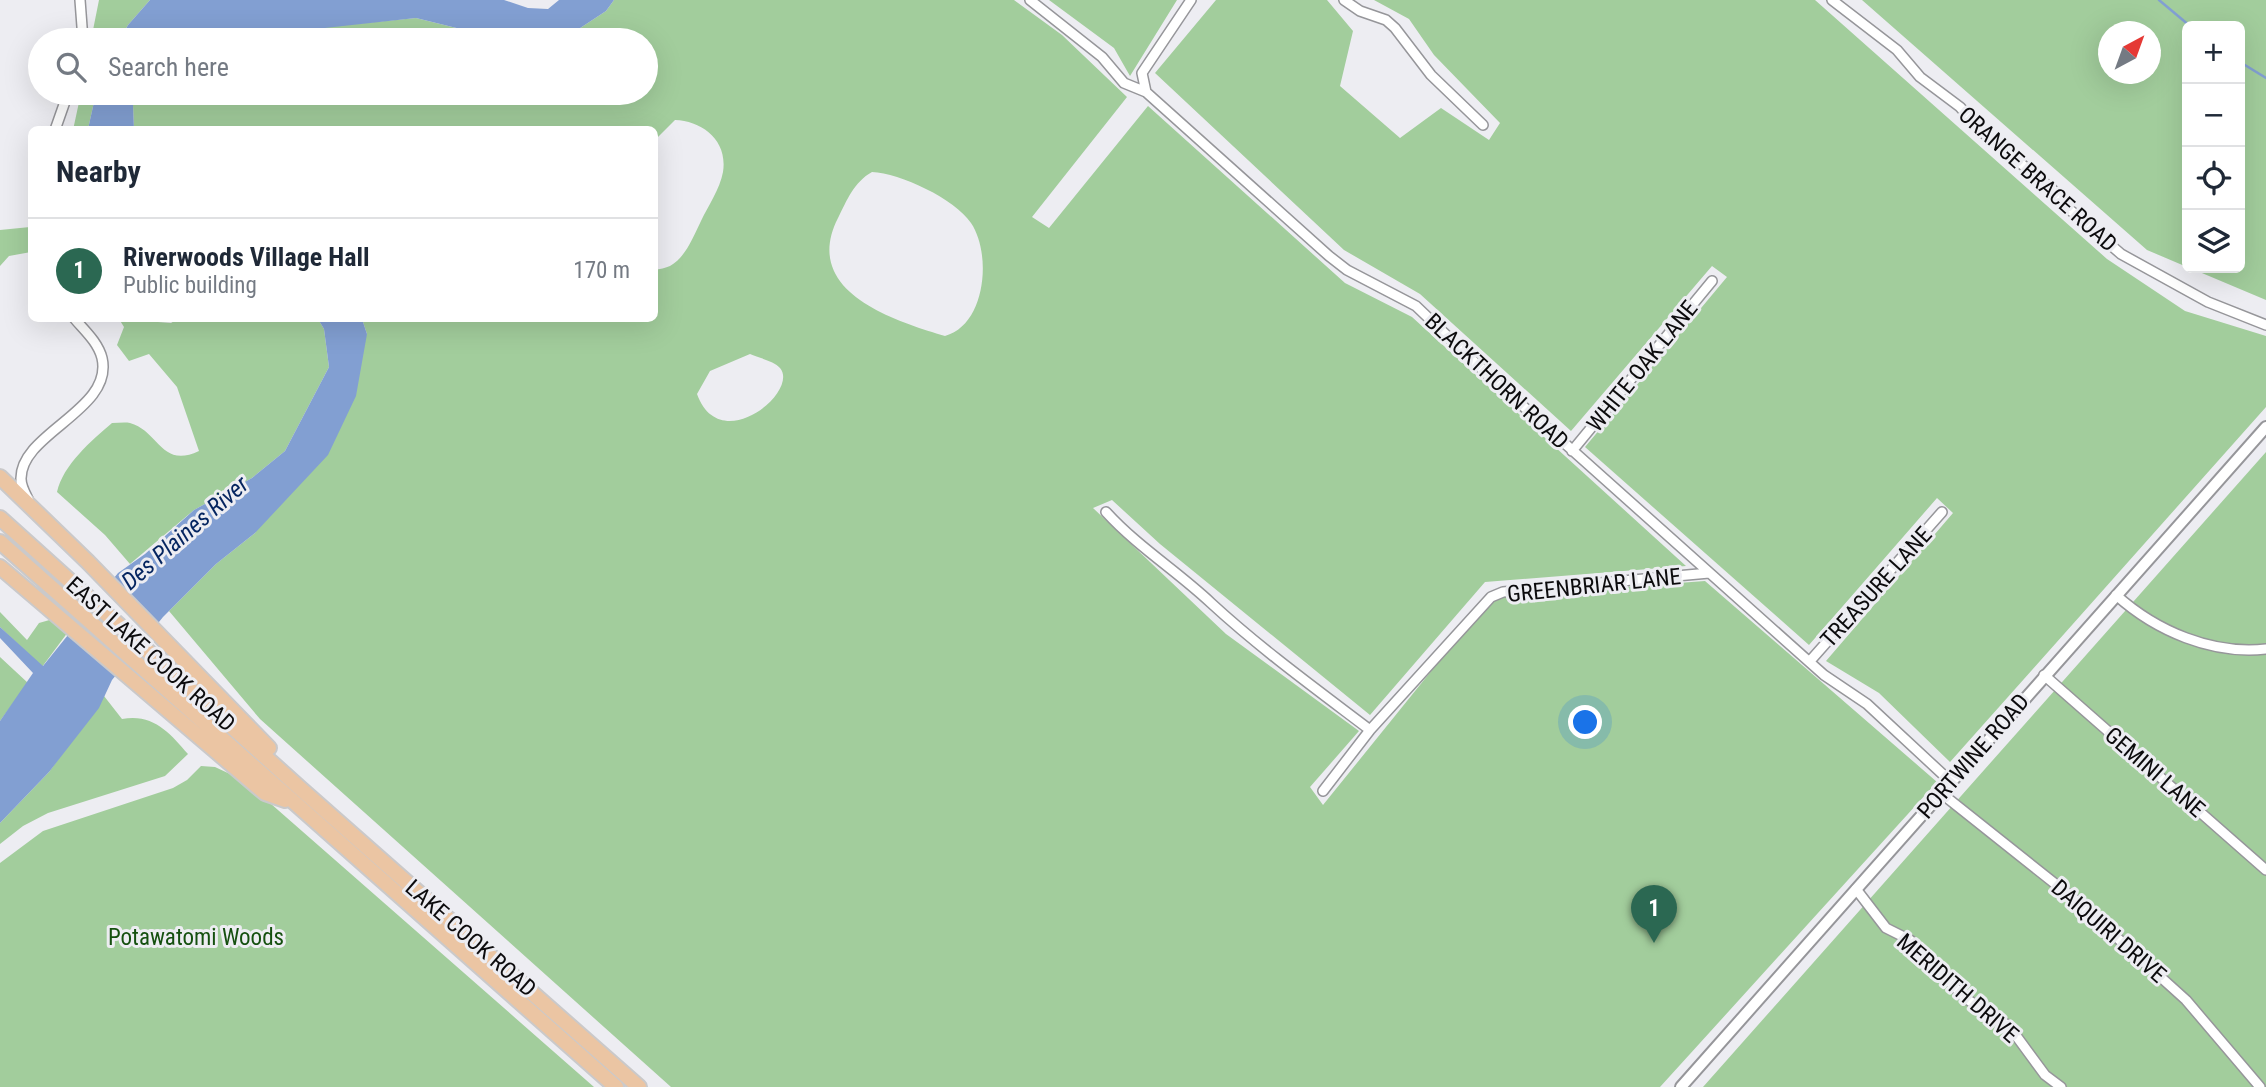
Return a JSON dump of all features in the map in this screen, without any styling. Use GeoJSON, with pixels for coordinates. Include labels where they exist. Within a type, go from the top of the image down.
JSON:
{"type":"FeatureCollection","features":[{"type":"Feature","properties":{"kind":"main road"},"geometry":{"type":"LineString","coordinates":[[0,477],[102,577],[292,772],[302,790]]}},
{"type":"Feature","properties":{"kind":"main road","name":"EAST LAKE COOK ROAD"},"geometry":{"type":"LineString","coordinates":[[0,518],[302,790]]}},
{"type":"Feature","properties":{"kind":"main road","name":"EAST LAKE COOK ROAD"},"geometry":{"type":"LineString","coordinates":[[0,542],[292,803]]}},
{"type":"Feature","properties":{"kind":"main road"},"geometry":{"type":"LineString","coordinates":[[0,567],[265,793],[292,803]]}},
{"type":"Feature","properties":{"kind":"main road","name":"LAKE COOK ROAD"},"geometry":{"type":"LineString","coordinates":[[302,790],[639,1087]]}},
{"type":"Feature","properties":{"kind":"main road","name":"LAKE COOK ROAD"},"geometry":{"type":"LineString","coordinates":[[292,803],[616,1087]]}},
{"type":"Feature","properties":{"kind":"street"},"geometry":{"type":"LineString","coordinates":[[80,0],[82,28]]}},
{"type":"Feature","properties":{"kind":"street","name":"BLACKTHORN ROAD"},"geometry":{"type":"LineString","coordinates":[[1030,0],[1102,57],[1124,83],[1146,92],[1329,256],[1348,270],[1416,306],[1572,451],[1709,573],[1838,687],[1867,705],[1951,782]]}},
{"type":"Feature","properties":{"kind":"street"},"geometry":{"type":"LineString","coordinates":[[1146,92],[1142,73],[1191,0]]}},
{"type":"Feature","properties":{"kind":"street"},"geometry":{"type":"LineString","coordinates":[[1345,0],[1360,11],[1386,20],[1395,28],[1431,75],[1483,125]]}},
{"type":"Feature","properties":{"kind":"street","name":"ORANGE BRACE ROAD"},"geometry":{"type":"LineString","coordinates":[[1832,0],[1897,50],[1920,77],[1960,107],[1981,131],[2052,189],[2069,209],[2120,254],[2208,302],[2266,325]]}},
{"type":"Feature","properties":{"kind":"street"},"geometry":{"type":"LineString","coordinates":[[56,126],[64,105]]}},
{"type":"Feature","properties":{"kind":"street","name":"WHITE OAK LANE"},"geometry":{"type":"LineString","coordinates":[[1572,451],[1712,281]]}},
{"type":"Feature","properties":{"kind":"street"},"geometry":{"type":"LineString","coordinates":[[30,507],[21,482],[25,460],[76,411],[100,380],[102,358],[94,341],[77,322]]}},
{"type":"Feature","properties":{"kind":"street","name":"PORTWINE ROAD"},"geometry":{"type":"LineString","coordinates":[[1681,1087],[2266,427]]}},
{"type":"Feature","properties":{"kind":"street"},"geometry":{"type":"LineString","coordinates":[[1106,512],[1126,534],[1211,603],[1231,624],[1370,730]]}},
{"type":"Feature","properties":{"kind":"street","name":"TREASURE LANE"},"geometry":{"type":"LineString","coordinates":[[1810,661],[1942,512]]}},
{"type":"Feature","properties":{"kind":"street","name":"GREENBRIAR LANE"},"geometry":{"type":"LineString","coordinates":[[1323,791],[1370,730],[1490,597],[1503,592],[1709,573]]}},
{"type":"Feature","properties":{"kind":"street"},"geometry":{"type":"LineString","coordinates":[[2116,595],[2140,613],[2200,644],[2246,651],[2266,649]]}},
{"type":"Feature","properties":{"kind":"street","name":"GEMINI LANE"},"geometry":{"type":"LineString","coordinates":[[2044,675],[2266,870]]}},
{"type":"Feature","properties":{"kind":"street","name":"DAIQUIRI DRIVE"},"geometry":{"type":"LineString","coordinates":[[1941,793],[2073,898],[2186,1000],[2260,1087]]}},
{"type":"Feature","properties":{"kind":"street","name":"MERIDITH DRIVE"},"geometry":{"type":"LineString","coordinates":[[1856,890],[1886,928],[1910,940],[1965,998],[2009,1026],[2045,1075],[2061,1087]]}},
{"type":"Feature","properties":{"kind":"green space"},"geometry":{"type":"Polygon","coordinates":[[[99,0],[150,0],[126,28],[93,28],[99,0]]]}},
{"type":"Feature","properties":{"kind":"green space"},"geometry":{"type":"Polygon","coordinates":[[[614,0],[1014,0],[1062,35],[1127,97],[1032,217],[1049,228],[1148,106],[1345,283],[1412,317],[1686,566],[1485,582],[1370,715],[1160,544],[1112,500],[1093,508],[1226,634],[1359,731],[1310,787],[1323,805],[1491,597],[1705,581],[1937,782],[1660,1087],[671,1087],[260,719],[169,611],[216,564],[255,533],[367,334],[363,322],[658,322],[658,269],[670,266],[685,252],[719,185],[723,161],[717,142],[711,134],[695,124],[675,120],[658,137],[658,126],[134,126],[133,105],[658,105],[658,28],[580,28],[606,11],[614,0]],[[872,172],[866,176],[848,198],[830,243],[832,265],[842,283],[878,311],[945,336],[959,329],[977,304],[983,269],[978,236],[971,223],[953,205],[911,182],[872,172]],[[750,354],[710,371],[697,394],[708,412],[722,420],[739,420],[755,414],[779,391],[783,378],[780,368],[750,354]]]}},
{"type":"Feature","properties":{"kind":"green space"},"geometry":{"type":"Polygon","coordinates":[[[1049,0],[1177,0],[1130,76],[1114,48],[1049,0]]]}},
{"type":"Feature","properties":{"kind":"green space"},"geometry":{"type":"Polygon","coordinates":[[[1216,0],[1327,0],[1353,31],[1340,86],[1400,138],[1441,108],[1489,140],[1500,123],[1434,55],[1409,19],[1374,0],[1815,0],[2107,259],[2185,311],[2266,336],[2266,407],[1950,762],[1879,693],[1826,661],[1953,513],[1937,498],[1809,645],[1585,447],[1727,277],[1712,266],[1571,431],[1420,294],[1344,250],[1155,73],[1216,0]]]}},
{"type":"Feature","properties":{"kind":"green space"},"geometry":{"type":"Polygon","coordinates":[[[1862,0],[2266,0],[2266,300],[2202,273],[2245,273],[2245,21],[2182,21],[2182,265],[2147,250],[1862,0]]]}},
{"type":"Feature","properties":{"kind":"green space"},"geometry":{"type":"Polygon","coordinates":[[[416,18],[456,28],[312,28],[416,18]]]}},
{"type":"Feature","properties":{"kind":"green space"},"geometry":{"type":"Polygon","coordinates":[[[78,105],[93,105],[89,126],[74,126],[78,105]]]}},
{"type":"Feature","properties":{"kind":"green space"},"geometry":{"type":"Polygon","coordinates":[[[28,227],[28,253],[9,256],[0,266],[0,230],[28,227]]]}},
{"type":"Feature","properties":{"kind":"green space"},"geometry":{"type":"Polygon","coordinates":[[[121,322],[320,322],[324,329],[329,367],[285,451],[252,478],[194,510],[130,564],[105,535],[57,492],[72,463],[112,423],[130,423],[140,427],[161,447],[176,455],[199,451],[177,387],[149,354],[129,361],[117,345],[124,327],[121,322]]]}},
{"type":"Feature","properties":{"kind":"green space"},"geometry":{"type":"Polygon","coordinates":[[[2266,452],[2266,1087],[1703,1087],[2266,452]]]}},
{"type":"Feature","properties":{"kind":"green space"},"geometry":{"type":"Polygon","coordinates":[[[0,612],[27,640],[39,623],[53,619],[68,632],[42,667],[0,627],[0,612]]]}},
{"type":"Feature","properties":{"kind":"green space"},"geometry":{"type":"Polygon","coordinates":[[[0,657],[28,683],[0,721],[0,657]]]}},
{"type":"Feature","properties":{"kind":"green space"},"geometry":{"type":"Polygon","coordinates":[[[104,696],[122,719],[143,719],[160,726],[188,754],[165,776],[48,813],[23,826],[0,844],[0,823],[49,772],[104,696]]]}},
{"type":"Feature","properties":{"kind":"green space","name":"Potawatomi Woods"},"geometry":{"type":"Polygon","coordinates":[[[201,766],[215,767],[245,781],[594,1087],[0,1087],[0,863],[43,831],[173,788],[187,780],[201,766]]]}},
{"type":"Feature","properties":{"kind":"water"},"geometry":{"type":"Polygon","coordinates":[[[150,0],[504,0],[528,8],[548,9],[559,0],[614,0],[606,11],[580,28],[456,28],[416,18],[325,28],[126,28],[150,0]]]}},
{"type":"Feature","properties":{"kind":"water"},"geometry":{"type":"Polygon","coordinates":[[[93,105],[133,105],[134,126],[89,126],[93,105]]]}},
{"type":"Feature","properties":{"kind":"water","name":"Des Plaines River"},"geometry":{"type":"Polygon","coordinates":[[[320,322],[363,322],[367,334],[356,396],[328,455],[255,533],[216,564],[163,617],[112,680],[99,708],[49,772],[0,823],[0,721],[33,673],[0,638],[0,627],[43,666],[118,573],[145,554],[194,510],[252,478],[285,451],[329,367],[324,329],[320,322]]]}},
{"type":"Feature","properties":{"kind":"pier"},"geometry":{"type":"Polygon","coordinates":[[[112,575],[160,627],[119,677],[65,630],[112,575]]]}},
{"type":"Feature","properties":{"kind":"waterway"},"geometry":{"type":"LineString","coordinates":[[2159,0],[2184,21]]}},
{"type":"Feature","properties":{"kind":"waterway"},"geometry":{"type":"LineString","coordinates":[[2245,65],[2266,78]]}},
{"type":"Feature","properties":{"kind":"place","name":"Riverwoods Village Hall"},"geometry":{"type":"Point","coordinates":[1654,943]}}]}
